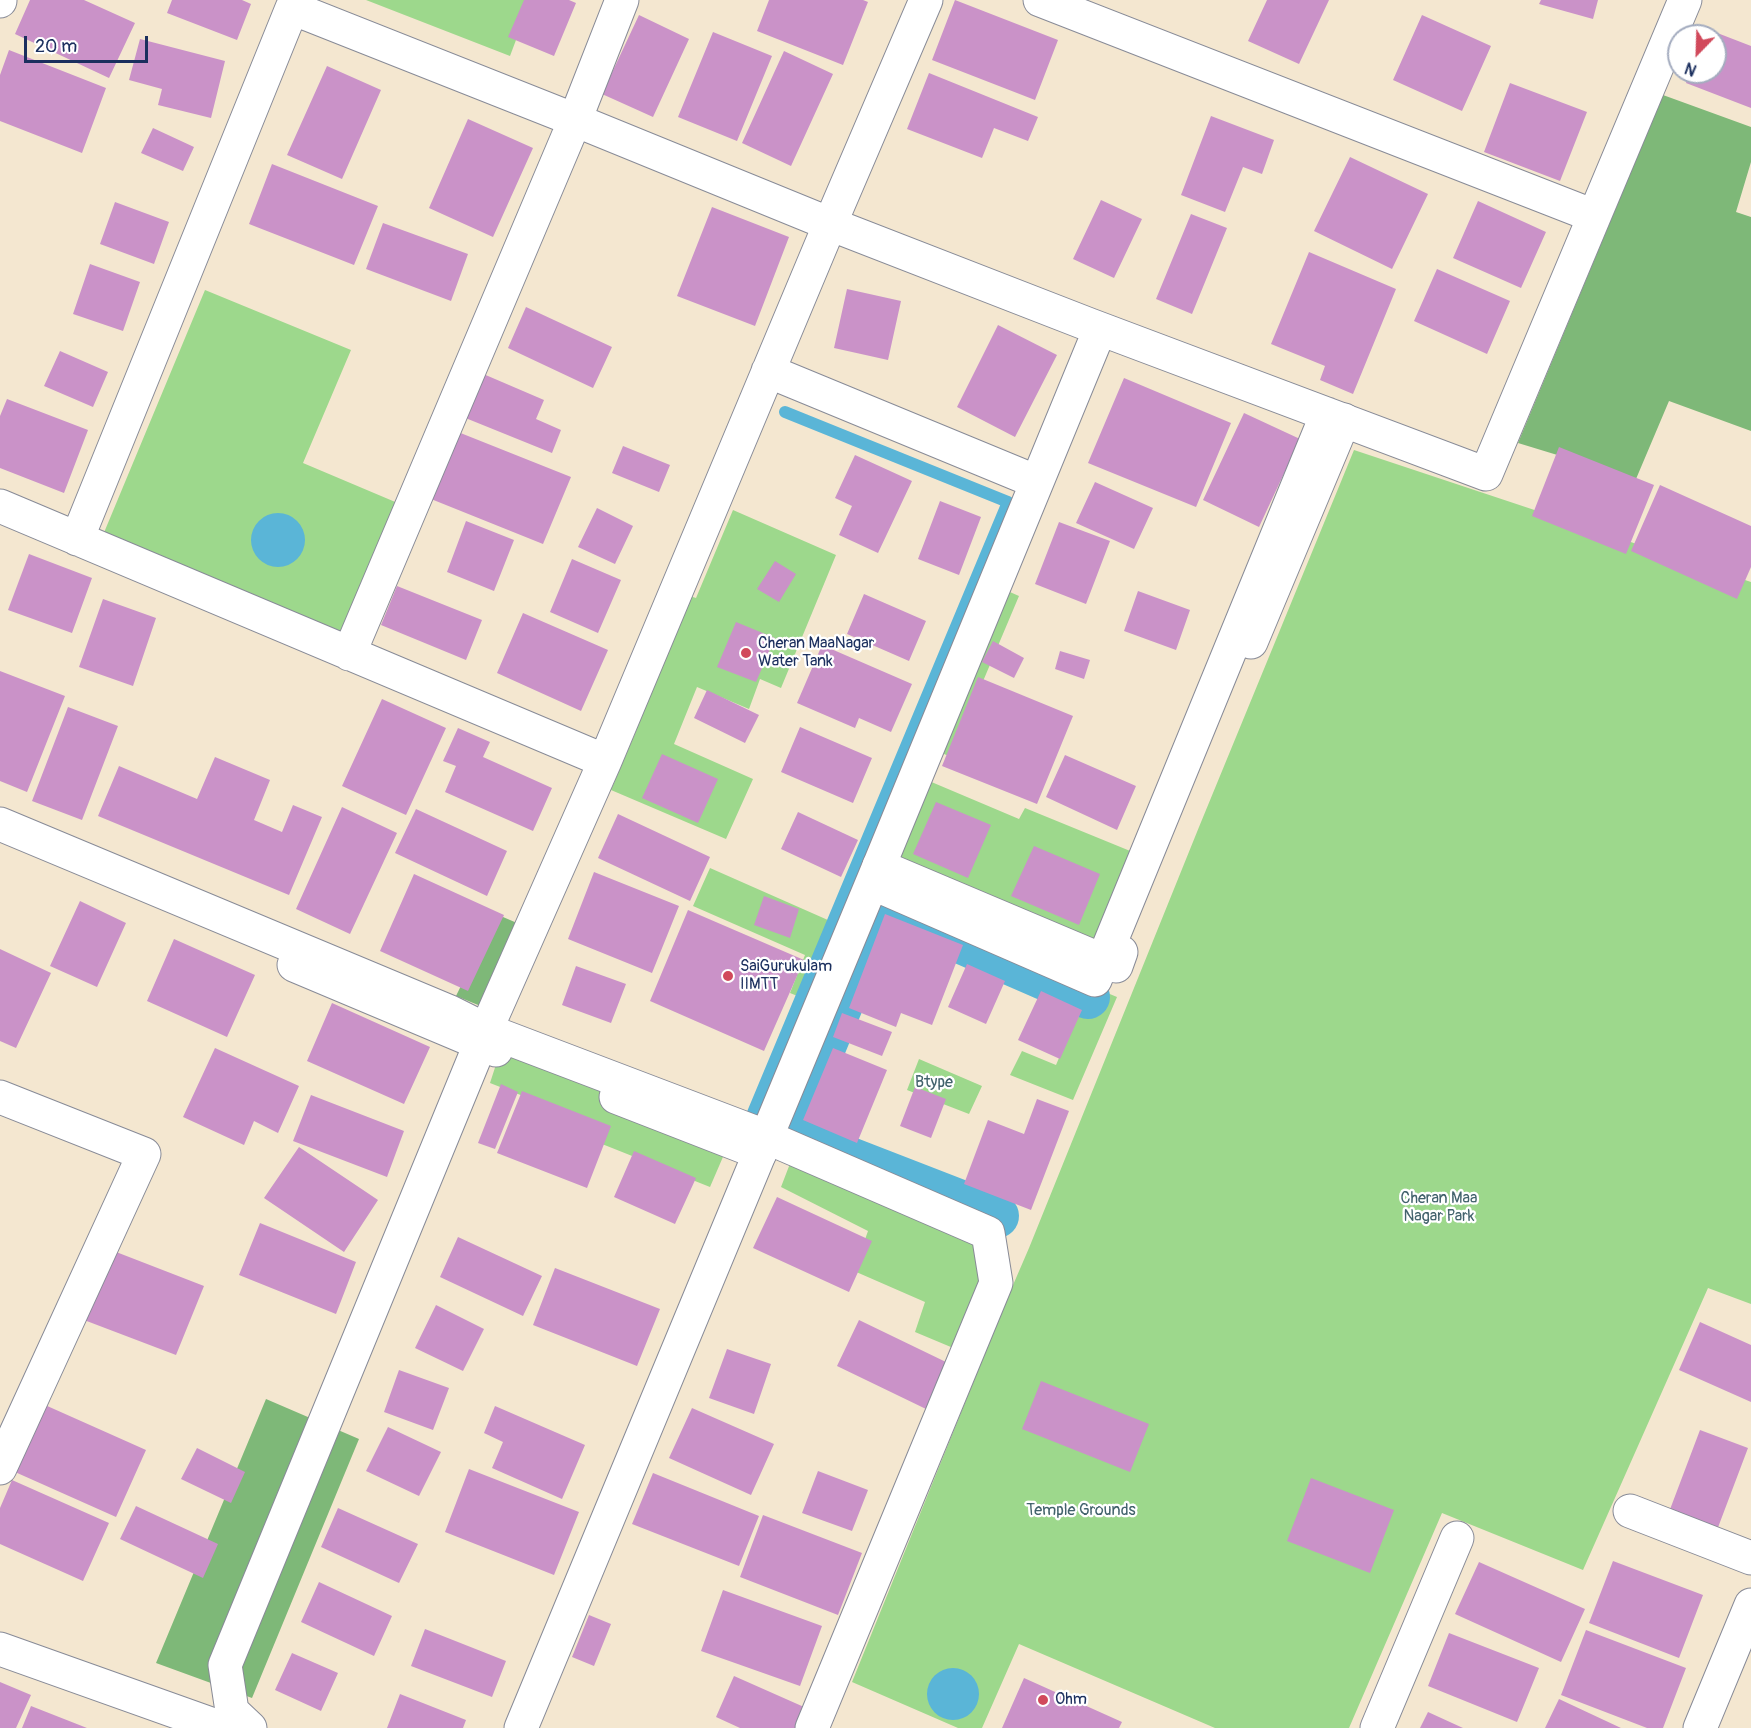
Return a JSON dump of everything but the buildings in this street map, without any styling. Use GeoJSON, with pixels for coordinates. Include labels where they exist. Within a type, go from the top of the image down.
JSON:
{"type":"FeatureCollection","features":[{"type":"Feature","properties":{"kind":"street"},"geometry":{"type":"LineString","coordinates":[[349,654],[575,120],[622,0]]}},
{"type":"Feature","properties":{"kind":"street"},"geometry":{"type":"LineString","coordinates":[[250,1728],[232,1712],[225,1665],[484,1037],[605,761],[926,0]]}},
{"type":"Feature","properties":{"kind":"street"},"geometry":{"type":"LineString","coordinates":[[1040,0],[1594,216]]}},
{"type":"Feature","properties":{"kind":"street"},"geometry":{"type":"LineString","coordinates":[[77,539],[293,4],[830,224],[1100,329],[1486,474],[1685,0]]}},
{"type":"Feature","properties":{"kind":"street"},"geometry":{"type":"LineString","coordinates":[[521,1728],[876,875],[1100,329]]}},
{"type":"Feature","properties":{"kind":"street"},"geometry":{"type":"LineString","coordinates":[[768,371],[1038,482]]}},
{"type":"Feature","properties":{"kind":"street"},"geometry":{"type":"LineString","coordinates":[[876,875],[1095,980],[1336,417]]}},
{"type":"Feature","properties":{"kind":"street"},"geometry":{"type":"LineString","coordinates":[[0,506],[605,761]]}},
{"type":"Feature","properties":{"kind":"street"},"geometry":{"type":"LineString","coordinates":[[1,830],[450,1012],[484,1037],[988,1233],[996,1283],[812,1728]]}},
{"type":"Feature","properties":{"kind":"street"},"geometry":{"type":"LineString","coordinates":[[0,1097],[144,1154],[0,1468]]}},
{"type":"Feature","properties":{"kind":"street"},"geometry":{"type":"LineString","coordinates":[[1630,1511],[1751,1558]]}},
{"type":"Feature","properties":{"kind":"street"},"geometry":{"type":"LineString","coordinates":[[1377,1728],[1457,1538]]}},
{"type":"Feature","properties":{"kind":"street"},"geometry":{"type":"LineString","coordinates":[[1700,1728],[1751,1605]]}},
{"type":"Feature","properties":{"kind":"street"},"geometry":{"type":"LineString","coordinates":[[0,1648],[222,1728]]}},
{"type":"Feature","properties":{"kind":"green space"},"geometry":{"type":"Polygon","coordinates":[[[366,0],[531,0],[510,56],[366,0]]]}},
{"type":"Feature","properties":{"kind":"green space"},"geometry":{"type":"Polygon","coordinates":[[[1663,95],[1751,127],[1751,162],[1736,212],[1751,217],[1751,431],[1669,401],[1636,479],[1518,443],[1663,95]]]}},
{"type":"Feature","properties":{"kind":"green space"},"geometry":{"type":"Polygon","coordinates":[[[205,290],[351,350],[303,463],[400,504],[345,635],[103,535],[205,290]]]}},
{"type":"Feature","properties":{"kind":"green space"},"geometry":{"type":"Polygon","coordinates":[[[1354,450],[1751,582],[1751,1304],[1708,1288],[1583,1570],[1442,1513],[1349,1728],[1215,1728],[1019,1644],[982,1728],[958,1728],[852,1682],[1354,450]]]}},
{"type":"Feature","properties":{"kind":"green space"},"geometry":{"type":"Polygon","coordinates":[[[733,510],[836,555],[781,688],[760,679],[749,709],[697,687],[674,744],[753,779],[726,839],[611,790],[637,729],[626,724],[680,593],[696,598],[733,510]]]}},
{"type":"Feature","properties":{"kind":"green space"},"geometry":{"type":"Polygon","coordinates":[[[1003,589],[1019,596],[951,757],[935,750],[1003,589]]]}},
{"type":"Feature","properties":{"kind":"green space"},"geometry":{"type":"Polygon","coordinates":[[[922,778],[1019,819],[1025,808],[1140,855],[1094,965],[881,874],[922,778]]]}},
{"type":"Feature","properties":{"kind":"green space"},"geometry":{"type":"Polygon","coordinates":[[[710,868],[846,928],[815,1003],[790,993],[805,955],[693,906],[710,868]]]}},
{"type":"Feature","properties":{"kind":"green space"},"geometry":{"type":"Polygon","coordinates":[[[496,914],[524,926],[488,1009],[456,996],[496,914]]]}},
{"type":"Feature","properties":{"kind":"green space"},"geometry":{"type":"Polygon","coordinates":[[[1047,968],[1117,997],[1073,1100],[1010,1075],[1022,1051],[1056,1065],[1077,1015],[1035,996],[1047,968]]]}},
{"type":"Feature","properties":{"kind":"green space"},"geometry":{"type":"Polygon","coordinates":[[[502,1046],[732,1136],[710,1187],[597,1142],[602,1127],[490,1083],[502,1046]]]}},
{"type":"Feature","properties":{"kind":"green space","name":"Btype"},"geometry":{"type":"Polygon","coordinates":[[[919,1059],[982,1086],[969,1114],[907,1090],[919,1059]]]}},
{"type":"Feature","properties":{"kind":"green space"},"geometry":{"type":"Polygon","coordinates":[[[791,1161],[980,1237],[987,1285],[958,1350],[915,1332],[925,1302],[854,1271],[868,1231],[781,1187],[791,1161]]]}},
{"type":"Feature","properties":{"kind":"green space"},"geometry":{"type":"Polygon","coordinates":[[[266,1399],[359,1439],[252,1698],[156,1663],[266,1399]]]}},
{"type":"Feature","properties":{"kind":"water"},"geometry":{"type":"Polygon","coordinates":[[[278,513],[297,521],[305,540],[297,559],[278,567],[259,559],[251,540],[259,521],[278,513]]]}},
{"type":"Feature","properties":{"kind":"water"},"geometry":{"type":"Polygon","coordinates":[[[953,1668],[967,1672],[975,1680],[979,1694],[975,1708],[967,1716],[953,1720],[939,1716],[931,1708],[927,1694],[931,1680],[939,1672],[953,1668]]]}},
{"type":"Feature","properties":{"kind":"waterway"},"geometry":{"type":"LineString","coordinates":[[750,1120],[1008,502],[785,412]]}},
{"type":"Feature","properties":{"kind":"waterway"},"geometry":{"type":"LineString","coordinates":[[997,1216],[788,1135],[881,907],[1088,997]]}},
{"type":"Feature","properties":{"kind":"place","name":"Cheran MaaNagar Water Tank"},"geometry":{"type":"Point","coordinates":[746,653]}},
{"type":"Feature","properties":{"kind":"place","name":"SaiGurukulam IIMTT"},"geometry":{"type":"Point","coordinates":[728,976]}},
{"type":"Feature","properties":{"kind":"place","name":"Ohm"},"geometry":{"type":"Point","coordinates":[1043,1700]}},
{"type":"Feature","properties":{"kind":"park label","name":"Cheran Maa Nagar Park"},"geometry":{"type":"Point","coordinates":[1439,1208]}},
{"type":"Feature","properties":{"kind":"park label","name":"Temple Grounds"},"geometry":{"type":"Point","coordinates":[1081,1511]}}]}
